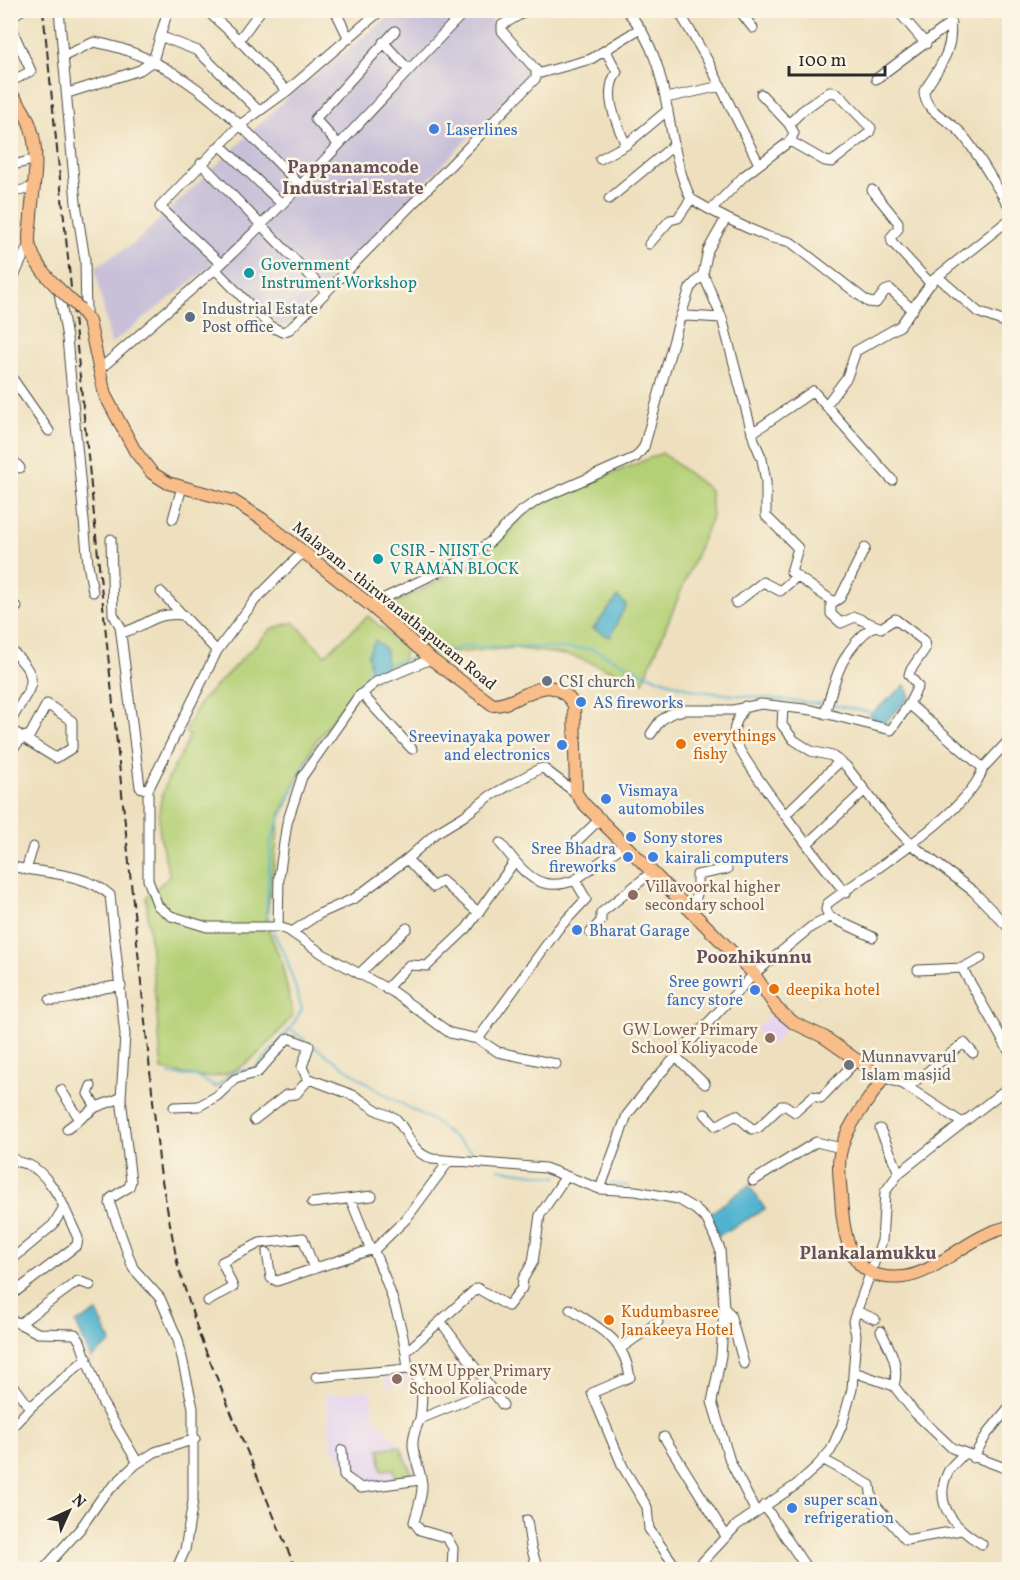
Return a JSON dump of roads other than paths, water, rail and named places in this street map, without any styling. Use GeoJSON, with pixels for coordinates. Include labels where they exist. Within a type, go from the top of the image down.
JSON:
{"type":"FeatureCollection","features":[{"type":"Feature","properties":{"kind":"main road"},"geometry":{"type":"LineString","coordinates":[[10,93],[30,119],[36,159],[29,244],[36,262],[83,313]]}},
{"type":"Feature","properties":{"kind":"main road","name":"Malayam - thiruvanathapuram Road"},"geometry":{"type":"LineString","coordinates":[[83,313],[100,369],[105,395],[135,451],[152,473],[168,483],[233,501],[262,519],[370,605],[431,659],[493,705],[507,703],[532,689],[547,687],[567,694],[574,705],[576,793]]}},
{"type":"Feature","properties":{"kind":"main road"},"geometry":{"type":"LineString","coordinates":[[576,793],[624,845],[754,974],[777,1009],[794,1023],[824,1037],[858,1059],[879,1076],[880,1083],[854,1121],[841,1148],[839,1176],[846,1242],[862,1267],[872,1272],[901,1278],[915,1275],[985,1233],[1010,1227]]}},
{"type":"Feature","properties":{"kind":"street"},"geometry":{"type":"LineString","coordinates":[[10,17],[22,10]]}},
{"type":"Feature","properties":{"kind":"street"},"geometry":{"type":"LineString","coordinates":[[59,10],[76,203],[86,260],[83,313]]}},
{"type":"Feature","properties":{"kind":"street"},"geometry":{"type":"LineString","coordinates":[[68,93],[140,70],[153,62],[168,10]]}},
{"type":"Feature","properties":{"kind":"street"},"geometry":{"type":"LineString","coordinates":[[206,10],[239,40],[287,92]]}},
{"type":"Feature","properties":{"kind":"street"},"geometry":{"type":"LineString","coordinates":[[239,40],[261,10]]}},
{"type":"Feature","properties":{"kind":"street"},"geometry":{"type":"LineString","coordinates":[[335,10],[349,39]]}},
{"type":"Feature","properties":{"kind":"street"},"geometry":{"type":"LineString","coordinates":[[381,10],[287,92],[240,125],[160,207],[218,267],[270,326],[282,332],[290,329],[481,135],[537,74],[591,59],[639,29]]}},
{"type":"Feature","properties":{"kind":"street"},"geometry":{"type":"LineString","coordinates":[[100,369],[218,267],[302,186],[338,144],[466,10]]}},
{"type":"Feature","properties":{"kind":"street"},"geometry":{"type":"LineString","coordinates":[[528,10],[502,25],[502,31],[537,74]]}},
{"type":"Feature","properties":{"kind":"street"},"geometry":{"type":"LineString","coordinates":[[626,10],[639,29],[657,66],[666,98],[677,164],[691,199],[712,208],[725,220],[773,239],[792,243],[868,302],[876,303],[885,291],[890,289],[913,310]]}},
{"type":"Feature","properties":{"kind":"street"},"geometry":{"type":"LineString","coordinates":[[678,10],[721,86],[759,164]]}},
{"type":"Feature","properties":{"kind":"street"},"geometry":{"type":"LineString","coordinates":[[739,10],[753,28]]}},
{"type":"Feature","properties":{"kind":"street"},"geometry":{"type":"LineString","coordinates":[[897,10],[926,44]]}},
{"type":"Feature","properties":{"kind":"street"},"geometry":{"type":"LineString","coordinates":[[948,10],[951,23],[950,49],[924,91],[924,98],[931,109],[959,132],[1010,207]]}},
{"type":"Feature","properties":{"kind":"street"},"geometry":{"type":"LineString","coordinates":[[876,80],[951,23]]}},
{"type":"Feature","properties":{"kind":"street"},"geometry":{"type":"LineString","coordinates":[[10,25],[31,71],[10,82]]}},
{"type":"Feature","properties":{"kind":"street"},"geometry":{"type":"LineString","coordinates":[[338,144],[315,118],[395,31]]}},
{"type":"Feature","properties":{"kind":"street"},"geometry":{"type":"LineString","coordinates":[[160,36],[198,51],[259,111]]}},
{"type":"Feature","properties":{"kind":"street"},"geometry":{"type":"LineString","coordinates":[[64,56],[94,42],[153,62],[206,93],[302,186]]}},
{"type":"Feature","properties":{"kind":"street"},"geometry":{"type":"LineString","coordinates":[[383,42],[409,70]]}},
{"type":"Feature","properties":{"kind":"street"},"geometry":{"type":"LineString","coordinates":[[606,51],[617,72],[609,86],[610,97],[618,128],[626,144]]}},
{"type":"Feature","properties":{"kind":"street"},"geometry":{"type":"LineString","coordinates":[[666,98],[721,86]]}},
{"type":"Feature","properties":{"kind":"street"},"geometry":{"type":"LineString","coordinates":[[789,124],[802,111],[835,91],[871,128],[869,133],[832,162],[825,161],[790,141]]}},
{"type":"Feature","properties":{"kind":"street"},"geometry":{"type":"LineString","coordinates":[[712,208],[759,164],[790,141],[794,133],[789,124],[761,94]]}},
{"type":"Feature","properties":{"kind":"street"},"geometry":{"type":"LineString","coordinates":[[600,159],[626,144],[668,110]]}},
{"type":"Feature","properties":{"kind":"street"},"geometry":{"type":"LineString","coordinates":[[220,145],[282,204]]}},
{"type":"Feature","properties":{"kind":"street"},"geometry":{"type":"LineString","coordinates":[[609,199],[673,146]]}},
{"type":"Feature","properties":{"kind":"street"},"geometry":{"type":"LineString","coordinates":[[10,166],[36,159]]}},
{"type":"Feature","properties":{"kind":"street"},"geometry":{"type":"LineString","coordinates":[[201,163],[326,292]]}},
{"type":"Feature","properties":{"kind":"street"},"geometry":{"type":"LineString","coordinates":[[10,193],[35,187]]}},
{"type":"Feature","properties":{"kind":"street"},"geometry":{"type":"LineString","coordinates":[[872,190],[898,222],[898,229],[891,237],[892,242],[934,281],[978,312],[1010,324]]}},
{"type":"Feature","properties":{"kind":"street"},"geometry":{"type":"LineString","coordinates":[[649,244],[670,220],[678,218],[691,199]]}},
{"type":"Feature","properties":{"kind":"street"},"geometry":{"type":"LineString","coordinates":[[827,405],[847,377],[856,351],[900,326],[934,281],[1010,219]]}},
{"type":"Feature","properties":{"kind":"street"},"geometry":{"type":"LineString","coordinates":[[725,220],[708,249],[704,274],[722,318],[752,433],[762,459],[766,482],[766,516],[777,530],[796,544],[797,553],[790,569],[796,577],[832,603]]}},
{"type":"Feature","properties":{"kind":"street"},"geometry":{"type":"LineString","coordinates":[[10,285],[29,244]]}},
{"type":"Feature","properties":{"kind":"street"},"geometry":{"type":"LineString","coordinates":[[370,605],[460,561],[490,542],[519,513],[538,500],[636,457],[644,447],[690,288],[704,274]]}},
{"type":"Feature","properties":{"kind":"street"},"geometry":{"type":"LineString","coordinates":[[58,287],[67,338],[88,564],[93,592]]}},
{"type":"Feature","properties":{"kind":"street"},"geometry":{"type":"LineString","coordinates":[[680,318],[687,316],[722,318]]}},
{"type":"Feature","properties":{"kind":"street"},"geometry":{"type":"LineString","coordinates":[[10,375],[49,431]]}},
{"type":"Feature","properties":{"kind":"street"},"geometry":{"type":"LineString","coordinates":[[752,433],[806,393],[813,391],[892,480]]}},
{"type":"Feature","properties":{"kind":"street"},"geometry":{"type":"LineString","coordinates":[[10,443],[10,448]]}},
{"type":"Feature","properties":{"kind":"street"},"geometry":{"type":"LineString","coordinates":[[10,456],[20,468]]}},
{"type":"Feature","properties":{"kind":"street"},"geometry":{"type":"LineString","coordinates":[[173,519],[182,487]]}},
{"type":"Feature","properties":{"kind":"street"},"geometry":{"type":"LineString","coordinates":[[111,539],[113,614],[121,633],[141,787],[148,790]]}},
{"type":"Feature","properties":{"kind":"street"},"geometry":{"type":"LineString","coordinates":[[832,603],[840,598],[866,548]]}},
{"type":"Feature","properties":{"kind":"street"},"geometry":{"type":"LineString","coordinates":[[304,551],[255,600],[218,651],[148,790],[146,861],[151,894],[158,906],[171,916],[207,927],[278,927],[292,932],[386,989],[450,1033],[477,1039],[498,1052],[556,1064]]}},
{"type":"Feature","properties":{"kind":"street"},"geometry":{"type":"LineString","coordinates":[[736,603],[763,582],[766,581],[780,591],[796,577]]}},
{"type":"Feature","properties":{"kind":"street"},"geometry":{"type":"LineString","coordinates":[[161,592],[218,651]]}},
{"type":"Feature","properties":{"kind":"street"},"geometry":{"type":"LineString","coordinates":[[651,734],[660,721],[670,714],[684,710],[733,710],[761,704],[825,714],[891,730],[918,686],[910,671],[925,649],[926,643],[895,620],[881,628],[853,616],[841,623],[831,614],[832,603]]}},
{"type":"Feature","properties":{"kind":"street"},"geometry":{"type":"LineString","coordinates":[[121,633],[139,627],[157,616],[183,615]]}},
{"type":"Feature","properties":{"kind":"street"},"geometry":{"type":"LineString","coordinates":[[825,714],[841,661],[850,648],[874,626]]}},
{"type":"Feature","properties":{"kind":"street"},"geometry":{"type":"LineString","coordinates":[[10,649],[32,672],[33,680],[10,723]]}},
{"type":"Feature","properties":{"kind":"street"},"geometry":{"type":"LineString","coordinates":[[278,927],[279,877],[287,824],[302,777],[347,709],[362,694],[376,682],[431,659]]}},
{"type":"Feature","properties":{"kind":"street"},"geometry":{"type":"LineString","coordinates":[[362,694],[412,749]]}},
{"type":"Feature","properties":{"kind":"street"},"geometry":{"type":"LineString","coordinates":[[10,729],[23,736],[34,747],[56,758],[72,748],[72,721],[47,704],[30,735],[23,736],[10,752]]}},
{"type":"Feature","properties":{"kind":"street"},"geometry":{"type":"LineString","coordinates":[[909,704],[983,768]]}},
{"type":"Feature","properties":{"kind":"street"},"geometry":{"type":"LineString","coordinates":[[745,706],[735,725],[735,740],[786,814],[846,893]]}},
{"type":"Feature","properties":{"kind":"street"},"geometry":{"type":"LineString","coordinates":[[783,707],[782,725],[794,740],[812,751],[840,761],[911,844],[973,891],[1010,929]]}},
{"type":"Feature","properties":{"kind":"street"},"geometry":{"type":"LineString","coordinates":[[873,937],[830,917],[825,906],[911,844],[971,788],[983,768],[1010,739]]}},
{"type":"Feature","properties":{"kind":"street"},"geometry":{"type":"LineString","coordinates":[[786,814],[840,761]]}},
{"type":"Feature","properties":{"kind":"street"},"geometry":{"type":"LineString","coordinates":[[292,932],[319,914],[355,898],[407,859],[436,833],[464,816],[490,796],[538,769],[543,768],[576,793]]}},
{"type":"Feature","properties":{"kind":"street"},"geometry":{"type":"LineString","coordinates":[[808,843],[865,789]]}},
{"type":"Feature","properties":{"kind":"street"},"geometry":{"type":"LineString","coordinates":[[577,840],[601,818]]}},
{"type":"Feature","properties":{"kind":"street"},"geometry":{"type":"LineString","coordinates":[[500,843],[531,877],[547,885],[575,880],[624,845]]}},
{"type":"Feature","properties":{"kind":"street"},"geometry":{"type":"LineString","coordinates":[[26,870],[33,847]]}},
{"type":"Feature","properties":{"kind":"street"},"geometry":{"type":"LineString","coordinates":[[407,859],[433,887],[442,881],[479,913]]}},
{"type":"Feature","properties":{"kind":"street"},"geometry":{"type":"LineString","coordinates":[[386,989],[409,965],[427,966],[458,939],[515,861]]}},
{"type":"Feature","properties":{"kind":"street"},"geometry":{"type":"LineString","coordinates":[[10,866],[85,881],[101,887],[110,896],[125,1035],[121,1098],[131,1181],[129,1187],[111,1198],[110,1204],[133,1268],[160,1298],[178,1340],[193,1408],[195,1439],[193,1501],[185,1550],[176,1569]]}},
{"type":"Feature","properties":{"kind":"street"},"geometry":{"type":"LineString","coordinates":[[692,912],[697,894],[697,875],[727,869]]}},
{"type":"Feature","properties":{"kind":"street"},"geometry":{"type":"LineString","coordinates":[[601,913],[652,873]]}},
{"type":"Feature","properties":{"kind":"street"},"geometry":{"type":"LineString","coordinates":[[575,880],[586,899],[601,913],[601,921],[590,933]]}},
{"type":"Feature","properties":{"kind":"street"},"geometry":{"type":"LineString","coordinates":[[477,1039],[558,929],[586,899]]}},
{"type":"Feature","properties":{"kind":"street"},"geometry":{"type":"LineString","coordinates":[[600,1189],[627,1115],[676,1057],[754,974],[811,927],[830,917]]}},
{"type":"Feature","properties":{"kind":"street"},"geometry":{"type":"LineString","coordinates":[[359,974],[407,928]]}},
{"type":"Feature","properties":{"kind":"street"},"geometry":{"type":"LineString","coordinates":[[918,970],[962,968],[981,958]]}},
{"type":"Feature","properties":{"kind":"street"},"geometry":{"type":"LineString","coordinates":[[962,968],[1010,1053]]}},
{"type":"Feature","properties":{"kind":"street"},"geometry":{"type":"LineString","coordinates":[[50,1000],[68,1001],[95,988],[121,986]]}},
{"type":"Feature","properties":{"kind":"street"},"geometry":{"type":"LineString","coordinates":[[174,1107],[199,1106],[217,1096],[235,1079],[258,1072],[288,1038],[309,1046],[302,1067],[309,1079],[356,1096],[378,1111],[395,1118],[409,1142],[420,1155],[450,1161],[545,1168],[564,1178],[600,1189],[636,1191],[678,1199],[695,1209],[707,1220],[720,1249],[724,1308],[721,1356],[712,1402],[730,1461],[760,1508],[808,1569]]}},
{"type":"Feature","properties":{"kind":"street"},"geometry":{"type":"LineString","coordinates":[[908,1087],[964,1043],[973,1053]]}},
{"type":"Feature","properties":{"kind":"street"},"geometry":{"type":"LineString","coordinates":[[676,1057],[705,1084]]}},
{"type":"Feature","properties":{"kind":"street"},"geometry":{"type":"LineString","coordinates":[[705,1113],[716,1126],[736,1115],[752,1129],[758,1128],[781,1106],[786,1106],[795,1112],[813,1096],[821,1098],[858,1059]]}},
{"type":"Feature","properties":{"kind":"street"},"geometry":{"type":"LineString","coordinates":[[879,1076],[893,1079],[908,1087],[961,1122]]}},
{"type":"Feature","properties":{"kind":"street"},"geometry":{"type":"LineString","coordinates":[[254,1120],[286,1095],[296,1094],[309,1079]]}},
{"type":"Feature","properties":{"kind":"street"},"geometry":{"type":"LineString","coordinates":[[91,1086],[88,1094],[96,1107]]}},
{"type":"Feature","properties":{"kind":"street"},"geometry":{"type":"LineString","coordinates":[[695,1569],[726,1536],[760,1508],[796,1485],[824,1460],[842,1425],[852,1389],[856,1335],[853,1321],[882,1241],[885,1192],[899,1173],[961,1122],[1009,1088]]}},
{"type":"Feature","properties":{"kind":"street"},"geometry":{"type":"LineString","coordinates":[[61,1090],[79,1118]]}},
{"type":"Feature","properties":{"kind":"street"},"geometry":{"type":"LineString","coordinates":[[67,1129],[96,1107],[121,1098]]}},
{"type":"Feature","properties":{"kind":"street"},"geometry":{"type":"LineString","coordinates":[[880,1129],[899,1173]]}},
{"type":"Feature","properties":{"kind":"street"},"geometry":{"type":"LineString","coordinates":[[753,1181],[816,1142],[841,1148]]}},
{"type":"Feature","properties":{"kind":"street"},"geometry":{"type":"LineString","coordinates":[[10,1296],[76,1245],[78,1238],[64,1207],[39,1172],[29,1165],[18,1164],[12,1157]]}},
{"type":"Feature","properties":{"kind":"street"},"geometry":{"type":"LineString","coordinates":[[267,1253],[271,1278],[274,1281],[372,1250],[384,1243],[406,1219],[450,1161]]}},
{"type":"Feature","properties":{"kind":"street"},"geometry":{"type":"LineString","coordinates":[[406,1352],[477,1288],[508,1306],[522,1288],[523,1279],[532,1262],[540,1215],[564,1178]]}},
{"type":"Feature","properties":{"kind":"street"},"geometry":{"type":"LineString","coordinates":[[312,1203],[372,1196]]}},
{"type":"Feature","properties":{"kind":"street"},"geometry":{"type":"LineString","coordinates":[[351,1200],[390,1288],[408,1369]]}},
{"type":"Feature","properties":{"kind":"street"},"geometry":{"type":"LineString","coordinates":[[10,1261],[54,1225],[64,1207]]}},
{"type":"Feature","properties":{"kind":"street"},"geometry":{"type":"LineString","coordinates":[[208,1301],[233,1287],[222,1262],[260,1244],[303,1238],[314,1269]]}},
{"type":"Feature","properties":{"kind":"street"},"geometry":{"type":"LineString","coordinates":[[15,1321],[78,1281],[90,1285]]}},
{"type":"Feature","properties":{"kind":"street"},"geometry":{"type":"LineString","coordinates":[[724,1308],[729,1314],[744,1364]]}},
{"type":"Feature","properties":{"kind":"street"},"geometry":{"type":"LineString","coordinates":[[570,1309],[604,1332],[621,1348],[627,1358],[630,1377],[592,1393],[623,1467],[647,1507],[649,1529],[678,1569]]}},
{"type":"Feature","properties":{"kind":"street"},"geometry":{"type":"LineString","coordinates":[[856,1311],[875,1319]]}},
{"type":"Feature","properties":{"kind":"street"},"geometry":{"type":"LineString","coordinates":[[15,1321],[38,1333],[75,1334],[87,1358],[102,1402],[138,1463]]}},
{"type":"Feature","properties":{"kind":"street"},"geometry":{"type":"LineString","coordinates":[[441,1322],[502,1405]]}},
{"type":"Feature","properties":{"kind":"street"},"geometry":{"type":"LineString","coordinates":[[621,1348],[658,1322]]}},
{"type":"Feature","properties":{"kind":"street"},"geometry":{"type":"LineString","coordinates":[[881,1331],[894,1355],[897,1375],[894,1386]]}},
{"type":"Feature","properties":{"kind":"street"},"geometry":{"type":"LineString","coordinates":[[10,1429],[30,1408],[87,1358]]}},
{"type":"Feature","properties":{"kind":"street"},"geometry":{"type":"LineString","coordinates":[[316,1377],[408,1369],[417,1376],[423,1399],[420,1419],[413,1434],[413,1457],[422,1486],[414,1522],[416,1528],[447,1538],[453,1548],[452,1569]]}},
{"type":"Feature","properties":{"kind":"street"},"geometry":{"type":"LineString","coordinates":[[854,1372],[894,1386],[914,1412],[963,1454],[1010,1470]]}},
{"type":"Feature","properties":{"kind":"street"},"geometry":{"type":"LineString","coordinates":[[16,1389],[30,1408]]}},
{"type":"Feature","properties":{"kind":"street"},"geometry":{"type":"LineString","coordinates":[[420,1419],[491,1390]]}},
{"type":"Feature","properties":{"kind":"street"},"geometry":{"type":"LineString","coordinates":[[973,1458],[987,1434],[1010,1406]]}},
{"type":"Feature","properties":{"kind":"street"},"geometry":{"type":"LineString","coordinates":[[664,1437],[726,1536]]}},
{"type":"Feature","properties":{"kind":"street"},"geometry":{"type":"LineString","coordinates":[[43,1569],[80,1529],[103,1496],[138,1463],[155,1452],[195,1439]]}},
{"type":"Feature","properties":{"kind":"street"},"geometry":{"type":"LineString","coordinates":[[342,1450],[344,1476],[361,1488],[420,1480]]}},
{"type":"Feature","properties":{"kind":"street"},"geometry":{"type":"LineString","coordinates":[[963,1454],[948,1471],[945,1491],[946,1512],[961,1530],[982,1544]]}},
{"type":"Feature","properties":{"kind":"street"},"geometry":{"type":"LineString","coordinates":[[824,1460],[870,1485],[872,1501],[906,1540],[961,1530]]}},
{"type":"Feature","properties":{"kind":"street"},"geometry":{"type":"LineString","coordinates":[[527,1520],[531,1547],[538,1569]]}},
{"type":"Feature","properties":{"kind":"water"},"geometry":{"type":"Polygon","coordinates":[[[618,597],[626,605],[610,637],[593,629],[618,597]]]}},
{"type":"Feature","properties":{"kind":"water"},"geometry":{"type":"Polygon","coordinates":[[[375,640],[386,650],[386,671],[371,677],[368,654],[375,640]]]}},
{"type":"Feature","properties":{"kind":"water"},"geometry":{"type":"Polygon","coordinates":[[[905,685],[910,697],[878,729],[869,716],[905,685]]]}},
{"type":"Feature","properties":{"kind":"water"},"geometry":{"type":"Polygon","coordinates":[[[749,1185],[765,1209],[718,1236],[707,1216],[749,1185]]]}},
{"type":"Feature","properties":{"kind":"water"},"geometry":{"type":"Polygon","coordinates":[[[97,1312],[111,1342],[91,1358],[76,1323],[97,1312]]]}},
{"type":"Feature","properties":{"kind":"waterway"},"geometry":{"type":"LineString","coordinates":[[433,654],[467,646],[592,649],[651,676],[697,691],[822,704]]}},
{"type":"Feature","properties":{"kind":"waterway"},"geometry":{"type":"LineString","coordinates":[[385,664],[420,657]]}},
{"type":"Feature","properties":{"kind":"waterway"},"geometry":{"type":"LineString","coordinates":[[300,772],[371,668]]}},
{"type":"Feature","properties":{"kind":"waterway"},"geometry":{"type":"LineString","coordinates":[[833,705],[874,713]]}},
{"type":"Feature","properties":{"kind":"waterway"},"geometry":{"type":"LineString","coordinates":[[269,921],[266,914],[271,840],[296,783]]}},
{"type":"Feature","properties":{"kind":"waterway"},"geometry":{"type":"LineString","coordinates":[[169,1075],[196,1076],[216,1087],[233,1072],[256,1068],[290,1029],[302,1009],[286,957],[273,932]]}},
{"type":"Feature","properties":{"kind":"waterway"},"geometry":{"type":"LineString","coordinates":[[290,1029],[305,1040]]}},
{"type":"Feature","properties":{"kind":"waterway"},"geometry":{"type":"LineString","coordinates":[[312,1045],[377,1090],[433,1121],[481,1159]]}},
{"type":"Feature","properties":{"kind":"waterway"},"geometry":{"type":"LineString","coordinates":[[498,1169],[558,1177]]}},
{"type":"Feature","properties":{"kind":"waterway"},"geometry":{"type":"LineString","coordinates":[[610,1183],[629,1186]]}},
{"type":"Feature","properties":{"kind":"waterway"},"geometry":{"type":"LineString","coordinates":[[693,1202],[714,1214]]}},
{"type":"Feature","properties":{"kind":"railway"},"geometry":{"type":"LineString","coordinates":[[43,10],[160,1170],[178,1267],[200,1337],[296,1570]]}},
{"type":"Feature","properties":{"kind":"place","name":"Laserlines"},"geometry":{"type":"Point","coordinates":[434,129]}},
{"type":"Feature","properties":{"kind":"place","name":"Government Instrument Workshop"},"geometry":{"type":"Point","coordinates":[249,273]}},
{"type":"Feature","properties":{"kind":"place","name":"Industrial Estate Post office"},"geometry":{"type":"Point","coordinates":[190,317]}},
{"type":"Feature","properties":{"kind":"place","name":"CSIR - NIIST C V RAMAN BLOCK"},"geometry":{"type":"Point","coordinates":[378,559]}},
{"type":"Feature","properties":{"kind":"place","name":"CSI church"},"geometry":{"type":"Point","coordinates":[547,681]}},
{"type":"Feature","properties":{"kind":"place","name":"AS fireworks"},"geometry":{"type":"Point","coordinates":[581,702]}},
{"type":"Feature","properties":{"kind":"place","name":"everythings fishy"},"geometry":{"type":"Point","coordinates":[681,744]}},
{"type":"Feature","properties":{"kind":"place","name":"Sreevinayaka power and electronics"},"geometry":{"type":"Point","coordinates":[562,745]}},
{"type":"Feature","properties":{"kind":"place","name":"Vismaya automobiles"},"geometry":{"type":"Point","coordinates":[606,799]}},
{"type":"Feature","properties":{"kind":"place","name":"Sony stores"},"geometry":{"type":"Point","coordinates":[631,837]}},
{"type":"Feature","properties":{"kind":"place","name":"Sree Bhadra fireworks"},"geometry":{"type":"Point","coordinates":[628,857]}},
{"type":"Feature","properties":{"kind":"place","name":"kairali computers"},"geometry":{"type":"Point","coordinates":[653,857]}},
{"type":"Feature","properties":{"kind":"place","name":"Villavoorkal higher secondary school"},"geometry":{"type":"Point","coordinates":[633,895]}},
{"type":"Feature","properties":{"kind":"place","name":"Bharat Garage"},"geometry":{"type":"Point","coordinates":[577,930]}},
{"type":"Feature","properties":{"kind":"place","name":"deepika hotel"},"geometry":{"type":"Point","coordinates":[774,989]}},
{"type":"Feature","properties":{"kind":"place","name":"Sree gowri fancy store"},"geometry":{"type":"Point","coordinates":[755,990]}},
{"type":"Feature","properties":{"kind":"place","name":"GW Lower Primary School Koliyacode"},"geometry":{"type":"Point","coordinates":[770,1038]}},
{"type":"Feature","properties":{"kind":"place","name":"Munnavvarul Islam masjid"},"geometry":{"type":"Point","coordinates":[849,1065]}},
{"type":"Feature","properties":{"kind":"place","name":"Kudumbasree Janakeeya Hotel"},"geometry":{"type":"Point","coordinates":[609,1320]}},
{"type":"Feature","properties":{"kind":"place","name":"SVM Upper Primary School Koliacode"},"geometry":{"type":"Point","coordinates":[397,1379]}},
{"type":"Feature","properties":{"kind":"place","name":"super scan refrigeration"},"geometry":{"type":"Point","coordinates":[792,1508]}},
{"type":"Feature","properties":{"kind":"district","name":"Pappanamcode Industrial Estate"},"geometry":{"type":"Point","coordinates":[353,177]}},
{"type":"Feature","properties":{"kind":"district","name":"Poozhikunnu"},"geometry":{"type":"Point","coordinates":[754,957]}},
{"type":"Feature","properties":{"kind":"district","name":"Plankalamukku"},"geometry":{"type":"Point","coordinates":[868,1253]}}]}
